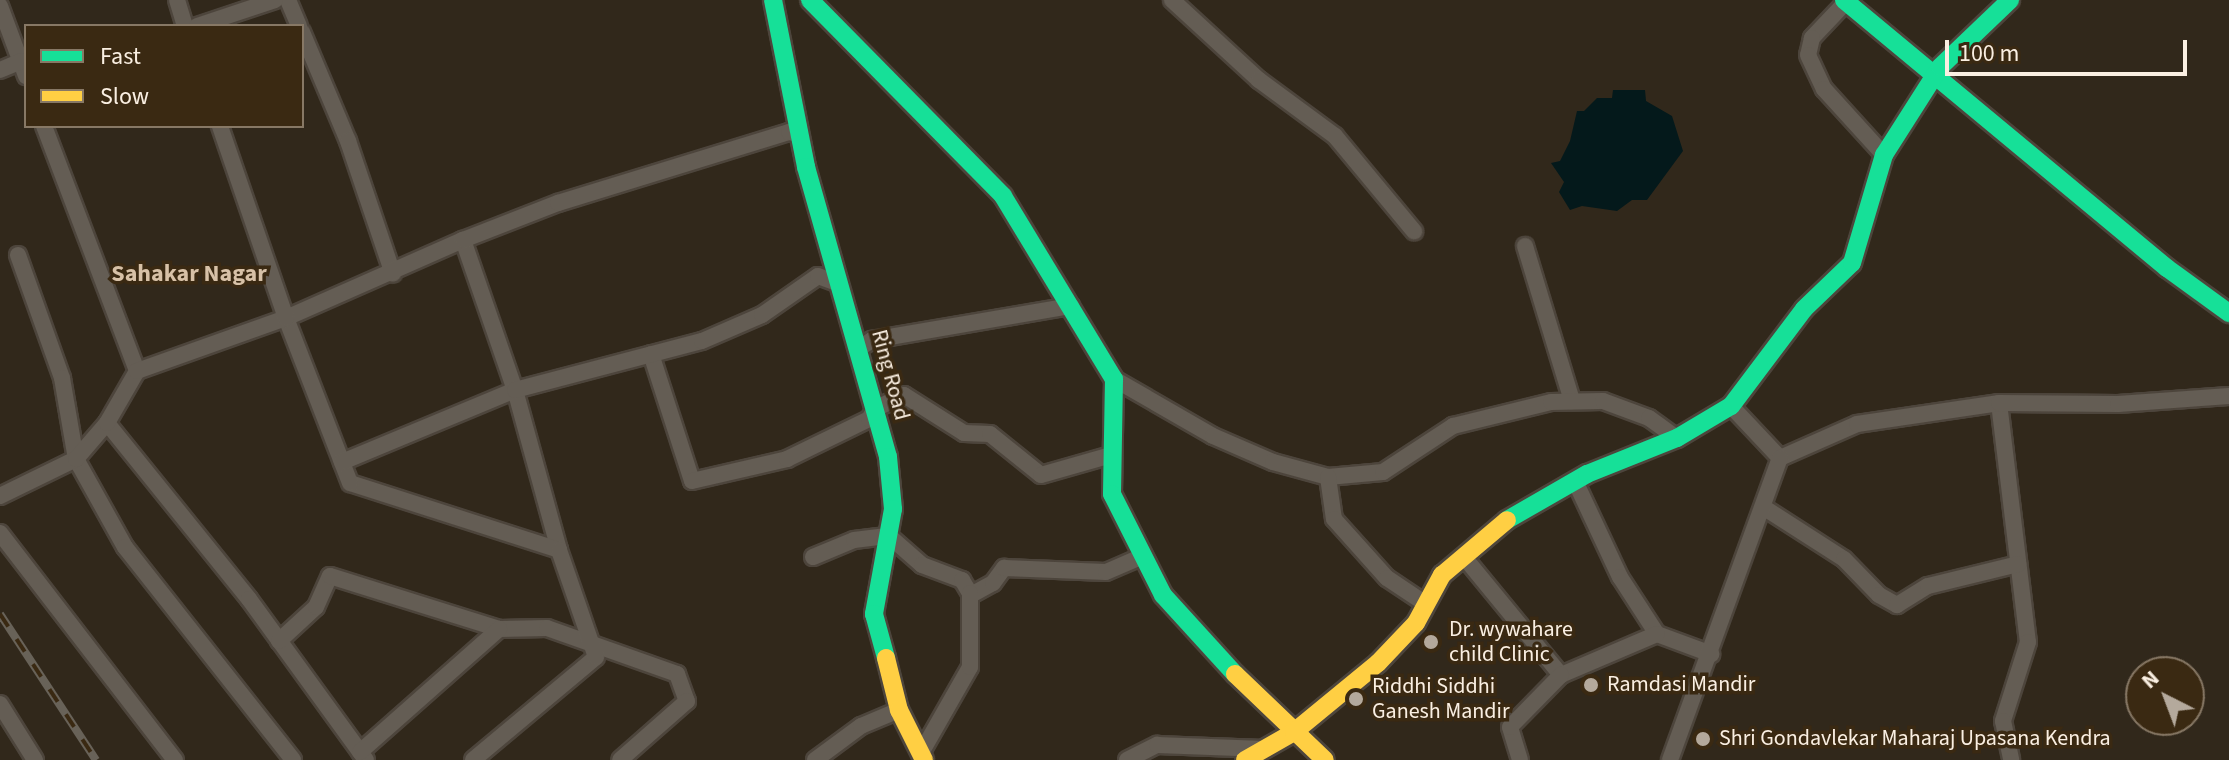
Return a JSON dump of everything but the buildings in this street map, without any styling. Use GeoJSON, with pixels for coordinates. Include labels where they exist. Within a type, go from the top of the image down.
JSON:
{"type":"FeatureCollection","features":[{"type":"Feature","properties":{"kind":"street"},"geometry":{"type":"LineString","coordinates":[[177,0],[184,24]]}},
{"type":"Feature","properties":{"kind":"street"},"geometry":{"type":"LineString","coordinates":[[203,24],[275,0]]}},
{"type":"Feature","properties":{"kind":"street"},"geometry":{"type":"LineString","coordinates":[[288,0],[298,24]]}},
{"type":"Feature","properties":{"kind":"street","name":"Ring Road"},"geometry":{"type":"LineString","coordinates":[[773,0],[798,134],[888,457],[893,509],[874,614],[899,710],[922,757]]}},
{"type":"Feature","properties":{"kind":"street"},"geometry":{"type":"LineString","coordinates":[[810,0],[1003,196],[1114,379],[1213,436],[1328,477],[1383,472],[1453,426],[1551,402],[1603,401],[1649,418],[1677,438]]}},
{"type":"Feature","properties":{"kind":"street"},"geometry":{"type":"LineString","coordinates":[[1172,0],[1259,80],[1335,136],[1414,231]]}},
{"type":"Feature","properties":{"kind":"street"},"geometry":{"type":"LineString","coordinates":[[1245,760],[1294,732],[1378,663],[1416,623],[1442,575],[1506,521],[1575,481],[1677,438],[1731,406],[1804,309],[1852,263],[1884,155],[1935,75],[2010,0]]}},
{"type":"Feature","properties":{"kind":"street"},"geometry":{"type":"LineString","coordinates":[[1884,155],[1824,89],[1808,55],[1812,38],[1845,1],[2167,268],[2229,313]]}},
{"type":"Feature","properties":{"kind":"street"},"geometry":{"type":"LineString","coordinates":[[0,6],[23,68],[0,70]]}},
{"type":"Feature","properties":{"kind":"street"},"geometry":{"type":"LineString","coordinates":[[304,37],[348,141],[393,274]]}},
{"type":"Feature","properties":{"kind":"street"},"geometry":{"type":"LineString","coordinates":[[45,128],[137,371]]}},
{"type":"Feature","properties":{"kind":"street"},"geometry":{"type":"LineString","coordinates":[[221,128],[286,318],[350,483],[559,550]]}},
{"type":"Feature","properties":{"kind":"street"},"geometry":{"type":"LineString","coordinates":[[0,496],[76,459],[107,423],[137,371],[286,318],[393,274],[463,240],[558,203],[789,132],[798,134]]}},
{"type":"Feature","properties":{"kind":"street"},"geometry":{"type":"LineString","coordinates":[[463,240],[515,390],[559,550],[596,657],[477,759]]}},
{"type":"Feature","properties":{"kind":"street"},"geometry":{"type":"LineString","coordinates":[[1525,246],[1572,401]]}},
{"type":"Feature","properties":{"kind":"street"},"geometry":{"type":"LineString","coordinates":[[18,255],[62,378],[76,459],[125,547],[293,760]]}},
{"type":"Feature","properties":{"kind":"street"},"geometry":{"type":"LineString","coordinates":[[342,462],[515,390],[651,354],[762,315],[818,276],[840,284]]}},
{"type":"Feature","properties":{"kind":"street"},"geometry":{"type":"LineString","coordinates":[[858,349],[872,340],[1071,306]]}},
{"type":"Feature","properties":{"kind":"street"},"geometry":{"type":"LineString","coordinates":[[651,354],[692,481],[787,459],[869,419],[875,409],[904,395],[964,433],[990,434],[1041,475],[1111,455]]}},
{"type":"Feature","properties":{"kind":"street"},"geometry":{"type":"LineString","coordinates":[[1114,379],[1112,494],[1163,595],[1264,707],[1325,760]]}},
{"type":"Feature","properties":{"kind":"street"},"geometry":{"type":"LineString","coordinates":[[1670,760],[1780,458],[1857,424],[1999,403],[2118,404],[2229,396]]}},
{"type":"Feature","properties":{"kind":"street"},"geometry":{"type":"LineString","coordinates":[[1999,403],[2028,642],[2003,721],[2011,760]]}},
{"type":"Feature","properties":{"kind":"street"},"geometry":{"type":"LineString","coordinates":[[1731,406],[1780,458]]}},
{"type":"Feature","properties":{"kind":"street"},"geometry":{"type":"LineString","coordinates":[[107,423],[279,641],[363,756],[499,629]]}},
{"type":"Feature","properties":{"kind":"street"},"geometry":{"type":"LineString","coordinates":[[1328,477],[1334,519],[1387,578],[1426,604]]}},
{"type":"Feature","properties":{"kind":"street"},"geometry":{"type":"LineString","coordinates":[[1575,481],[1620,577],[1657,634],[1711,654]]}},
{"type":"Feature","properties":{"kind":"street"},"geometry":{"type":"LineString","coordinates":[[1763,507],[1844,559],[1879,595],[1897,605],[1928,586],[2018,564]]}},
{"type":"Feature","properties":{"kind":"street"},"geometry":{"type":"LineString","coordinates":[[0,533],[175,760]]}},
{"type":"Feature","properties":{"kind":"street"},"geometry":{"type":"LineString","coordinates":[[813,557],[854,540],[889,536],[922,565],[962,580],[970,593],[970,667],[922,757]]}},
{"type":"Feature","properties":{"kind":"street"},"geometry":{"type":"LineString","coordinates":[[970,593],[993,583],[1004,568],[1106,572],[1143,556]]}},
{"type":"Feature","properties":{"kind":"street"},"geometry":{"type":"LineString","coordinates":[[1464,557],[1561,675]]}},
{"type":"Feature","properties":{"kind":"street"},"geometry":{"type":"LineString","coordinates":[[279,641],[316,607],[330,576],[499,629],[547,628],[677,674],[687,701],[620,760]]}},
{"type":"Feature","properties":{"kind":"street"},"geometry":{"type":"LineString","coordinates":[[1520,760],[1510,727],[1561,675],[1657,634]]}},
{"type":"Feature","properties":{"kind":"street"},"geometry":{"type":"LineString","coordinates":[[0,704],[35,760]]}},
{"type":"Feature","properties":{"kind":"street"},"geometry":{"type":"LineString","coordinates":[[815,760],[861,726],[899,710]]}},
{"type":"Feature","properties":{"kind":"street"},"geometry":{"type":"LineString","coordinates":[[1127,760],[1157,745],[1264,749]]}},
{"type":"Feature","properties":{"kind":"shaded area"},"geometry":{"type":"Polygon","coordinates":[[[1613,90],[1645,90],[1646,101],[1672,116],[1683,151],[1647,200],[1632,200],[1617,211],[1582,206],[1570,210],[1559,192],[1564,182],[1551,163],[1560,161],[1570,141],[1577,111],[1584,111],[1597,98],[1612,98],[1613,90]]]}},
{"type":"Feature","properties":{"kind":"railway"},"geometry":{"type":"LineString","coordinates":[[0,614],[96,760]]}},
{"type":"Feature","properties":{"kind":"traffic: fast"},"geometry":{"type":"LineString","coordinates":[[773,0],[806,167],[888,457],[893,509],[874,614],[886,658]]}},
{"type":"Feature","properties":{"kind":"traffic: fast"},"geometry":{"type":"LineString","coordinates":[[810,0],[1003,196],[1114,379],[1112,494],[1163,595],[1235,674]]}},
{"type":"Feature","properties":{"kind":"traffic: fast"},"geometry":{"type":"LineString","coordinates":[[1844,0],[2167,268],[2229,313]]}},
{"type":"Feature","properties":{"kind":"traffic: fast"},"geometry":{"type":"LineString","coordinates":[[1507,520],[1587,474],[1677,438],[1731,406],[1804,309],[1852,263],[1884,155],[1940,67],[2010,0]]}},
{"type":"Feature","properties":{"kind":"traffic: slow"},"geometry":{"type":"LineString","coordinates":[[1245,760],[1294,732],[1378,663],[1416,623],[1442,575],[1507,520]]}},
{"type":"Feature","properties":{"kind":"traffic: slow"},"geometry":{"type":"LineString","coordinates":[[886,658],[899,710],[924,760]]}},
{"type":"Feature","properties":{"kind":"traffic: slow"},"geometry":{"type":"LineString","coordinates":[[1235,674],[1325,760]]}},
{"type":"Feature","properties":{"kind":"place","name":"Dr. wywahare child Clinic"},"geometry":{"type":"Point","coordinates":[1431,642]}},
{"type":"Feature","properties":{"kind":"place","name":"Ramdasi Mandir"},"geometry":{"type":"Point","coordinates":[1591,685]}},
{"type":"Feature","properties":{"kind":"place","name":"Riddhi Siddhi Ganesh Mandir"},"geometry":{"type":"Point","coordinates":[1356,699]}},
{"type":"Feature","properties":{"kind":"place","name":"Shri Gondavlekar Maharaj Upasana Kendra"},"geometry":{"type":"Point","coordinates":[1703,739]}},
{"type":"Feature","properties":{"kind":"district","name":"Sahakar Nagar"},"geometry":{"type":"Point","coordinates":[189,274]}}]}
